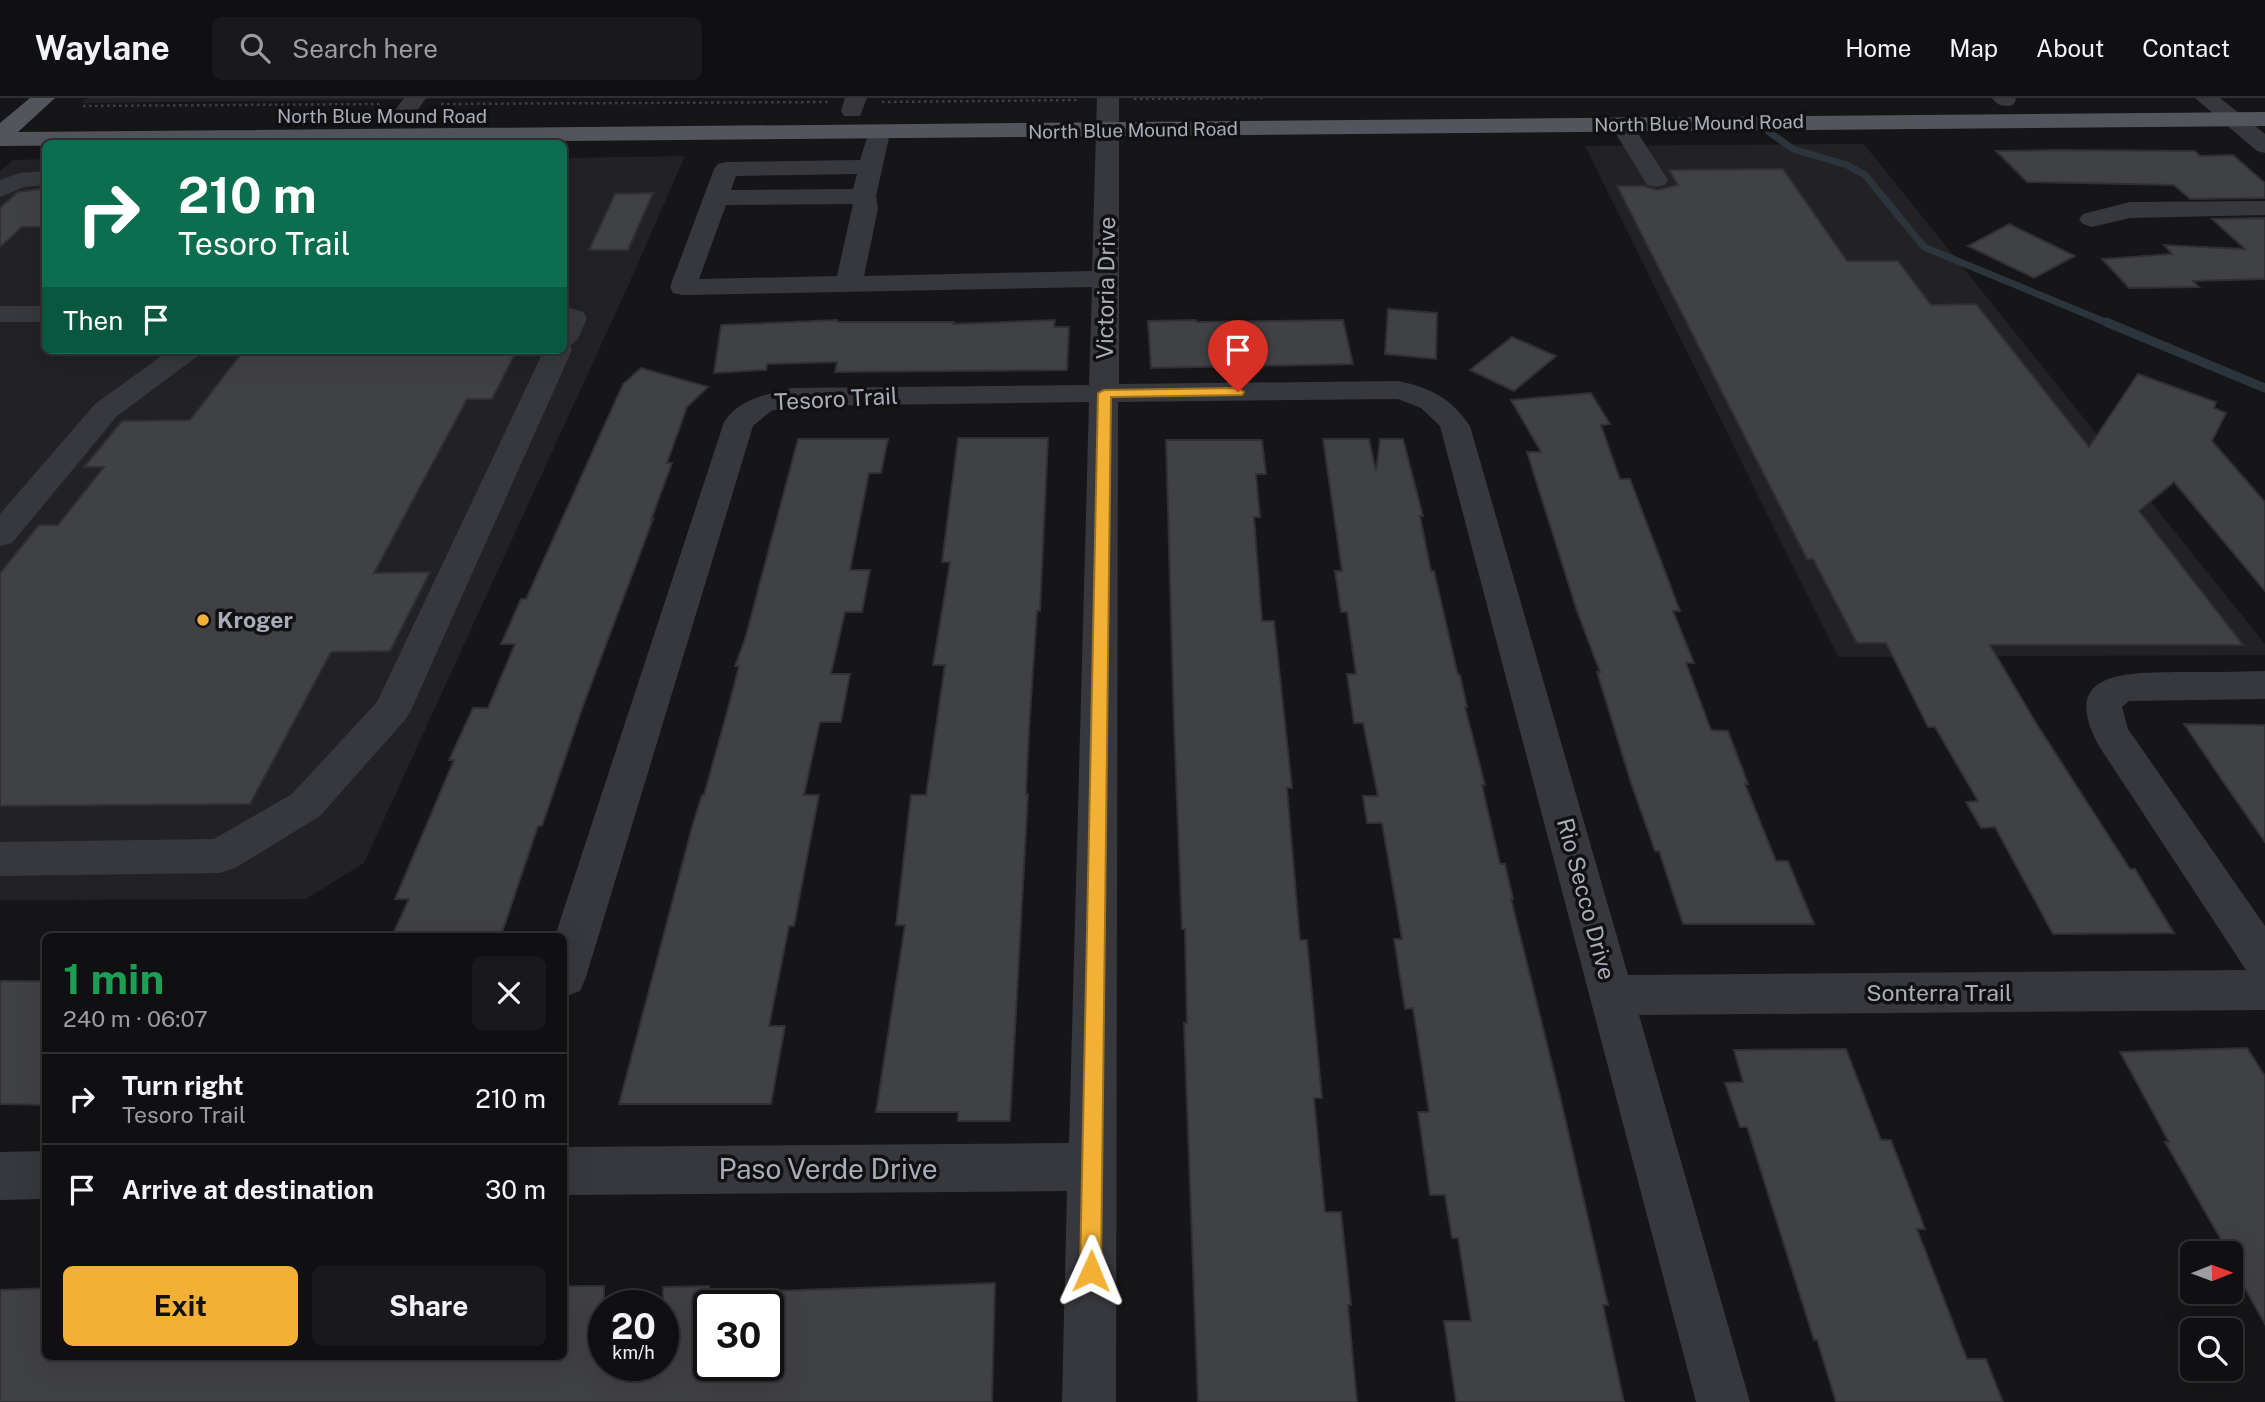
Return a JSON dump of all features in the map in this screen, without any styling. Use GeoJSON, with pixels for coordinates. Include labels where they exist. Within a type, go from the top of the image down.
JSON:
{"type":"FeatureCollection","features":[{"type":"Feature","properties":{"kind":"main road"},"geometry":{"type":"LineString","coordinates":[[0,137],[9,119],[44,98]]}},
{"type":"Feature","properties":{"kind":"main road","name":"North Blue Mound Road"},"geometry":{"type":"LineString","coordinates":[[0,137],[367,140],[878,133],[1108,109],[2193,98]]}},
{"type":"Feature","properties":{"kind":"main road","name":"North Blue Mound Road"},"geometry":{"type":"LineString","coordinates":[[9,119],[409,106],[854,104],[1621,124],[2265,118]]}},
{"type":"Feature","properties":{"kind":"street"},"geometry":{"type":"LineString","coordinates":[[2206,98],[2265,146]]}},
{"type":"Feature","properties":{"kind":"street","name":"Victoria Drive"},"geometry":{"type":"LineString","coordinates":[[1089,1402],[1108,109]]}},
{"type":"Feature","properties":{"kind":"street"},"geometry":{"type":"LineString","coordinates":[[1621,124],[1650,171],[1673,162]]}},
{"type":"Feature","properties":{"kind":"street"},"geometry":{"type":"LineString","coordinates":[[849,284],[866,209],[864,196],[878,133]]}},
{"type":"Feature","properties":{"kind":"street"},"geometry":{"type":"LineString","coordinates":[[871,167],[726,169],[683,287],[1106,279]]}},
{"type":"Feature","properties":{"kind":"street"},"geometry":{"type":"LineString","coordinates":[[0,190],[19,180],[42,178]]}},
{"type":"Feature","properties":{"kind":"street"},"geometry":{"type":"LineString","coordinates":[[716,198],[864,196]]}},
{"type":"Feature","properties":{"kind":"street"},"geometry":{"type":"LineString","coordinates":[[2092,219],[2130,210],[2265,208]]}},
{"type":"Feature","properties":{"kind":"street"},"geometry":{"type":"LineString","coordinates":[[0,314],[42,314]]}},
{"type":"Feature","properties":{"kind":"street"},"geometry":{"type":"LineString","coordinates":[[567,315],[573,318],[567,332]]}},
{"type":"Feature","properties":{"kind":"street"},"geometry":{"type":"LineString","coordinates":[[0,535],[106,410],[183,354]]}},
{"type":"Feature","properties":{"kind":"street"},"geometry":{"type":"LineString","coordinates":[[0,859],[220,856],[306,805],[392,710],[556,354]]}},
{"type":"Feature","properties":{"kind":"street","name":"Tesoro Trail"},"geometry":{"type":"LineString","coordinates":[[567,967],[739,422],[749,411],[774,399],[792,397],[1398,390],[1435,401]]}},
{"type":"Feature","properties":{"kind":"street","name":"Rio Secco Drive"},"geometry":{"type":"LineString","coordinates":[[1435,401],[1455,426],[1723,1402]]}},
{"type":"Feature","properties":{"kind":"street"},"geometry":{"type":"LineString","coordinates":[[2265,685],[2124,687],[2110,693],[2103,704],[2103,717],[2112,736],[2265,962]]}},
{"type":"Feature","properties":{"kind":"street","name":"Sonterra Trail"},"geometry":{"type":"LineString","coordinates":[[1612,995],[2265,990]]}},
{"type":"Feature","properties":{"kind":"street","name":"Paso Verde Drive"},"geometry":{"type":"LineString","coordinates":[[567,1171],[1092,1167]]}},
{"type":"Feature","properties":{"kind":"street"},"geometry":{"type":"LineString","coordinates":[[0,1176],[42,1175]]}},
{"type":"Feature","properties":{"kind":"path"},"geometry":{"type":"LineString","coordinates":[[83,106],[854,104],[1108,109],[1264,98]]}},
{"type":"Feature","properties":{"kind":"shaded area"},"geometry":{"type":"Polygon","coordinates":[[[87,98],[514,98],[82,103],[87,98]]]}},
{"type":"Feature","properties":{"kind":"shaded area"},"geometry":{"type":"Polygon","coordinates":[[[1864,144],[2265,644],[2265,655],[1838,657],[1585,146],[1864,144]]]}},
{"type":"Feature","properties":{"kind":"shaded area"},"geometry":{"type":"Polygon","coordinates":[[[685,156],[364,863],[306,899],[0,900],[0,171],[13,160],[42,159],[42,354],[567,354],[567,158],[685,156]]]}},
{"type":"Feature","properties":{"kind":"building"},"geometry":{"type":"Polygon","coordinates":[[[1996,151],[2195,151],[2200,156],[2233,155],[2265,183],[2265,198],[2190,199],[2174,185],[2027,182],[1996,151]]]}},
{"type":"Feature","properties":{"kind":"building"},"geometry":{"type":"Polygon","coordinates":[[[1783,169],[1847,261],[1898,261],[1931,305],[1976,304],[2089,447],[2138,374],[2216,402],[2214,408],[2226,413],[2212,441],[2265,502],[2265,591],[2174,482],[2139,511],[2243,645],[1990,645],[2036,723],[2130,869],[2135,869],[2174,933],[2053,934],[1995,827],[1981,828],[1966,802],[1978,801],[1935,727],[1928,727],[1886,643],[1857,643],[1813,559],[1807,559],[1617,186],[1644,186],[1657,190],[1678,185],[1669,170],[1783,169]]]}},
{"type":"Feature","properties":{"kind":"building"},"geometry":{"type":"Polygon","coordinates":[[[42,189],[42,227],[22,227],[0,247],[0,208],[18,192],[42,189]]]}},
{"type":"Feature","properties":{"kind":"building"},"geometry":{"type":"Polygon","coordinates":[[[653,193],[628,250],[589,250],[615,194],[653,193]]]}},
{"type":"Feature","properties":{"kind":"building"},"geometry":{"type":"Polygon","coordinates":[[[2265,218],[2265,279],[2193,281],[2199,287],[2129,288],[2102,259],[2172,254],[2164,245],[2245,249],[2212,219],[2265,218]]]}},
{"type":"Feature","properties":{"kind":"building"},"geometry":{"type":"Polygon","coordinates":[[[2009,224],[2075,256],[2034,278],[1968,246],[2009,224]]]}},
{"type":"Feature","properties":{"kind":"building"},"geometry":{"type":"Polygon","coordinates":[[[1388,309],[1437,313],[1436,359],[1385,354],[1388,309]]]}},
{"type":"Feature","properties":{"kind":"building"},"geometry":{"type":"Polygon","coordinates":[[[837,320],[954,322],[953,324],[1055,320],[1054,327],[1069,327],[1067,370],[835,372],[837,362],[767,364],[766,370],[714,373],[721,325],[837,320]]]}},
{"type":"Feature","properties":{"kind":"building"},"geometry":{"type":"Polygon","coordinates":[[[1343,320],[1353,364],[1151,368],[1148,321],[1343,320]]]}},
{"type":"Feature","properties":{"kind":"building"},"geometry":{"type":"Polygon","coordinates":[[[1512,337],[1556,356],[1514,391],[1470,370],[1512,337]]]}},
{"type":"Feature","properties":{"kind":"building","name":"Kroger"},"geometry":{"type":"Polygon","coordinates":[[[241,354],[515,354],[492,399],[467,399],[374,573],[430,572],[390,651],[331,652],[250,804],[0,806],[0,573],[39,525],[58,525],[104,467],[84,467],[122,421],[190,420],[241,354]]]}},
{"type":"Feature","properties":{"kind":"building"},"geometry":{"type":"Polygon","coordinates":[[[641,368],[708,387],[687,407],[667,463],[672,463],[651,520],[653,519],[582,709],[542,826],[538,826],[502,933],[393,933],[409,899],[395,899],[454,760],[449,760],[473,708],[488,708],[515,644],[501,644],[521,599],[526,599],[623,384],[641,368]]]}},
{"type":"Feature","properties":{"kind":"building"},"geometry":{"type":"Polygon","coordinates":[[[1591,393],[1610,424],[1601,425],[1620,479],[1630,479],[1680,611],[1673,611],[1694,663],[1686,663],[1711,730],[1728,731],[1748,784],[1745,784],[1776,861],[1788,861],[1814,924],[1683,924],[1659,851],[1655,851],[1631,783],[1597,672],[1600,672],[1577,611],[1527,452],[1541,452],[1511,400],[1591,393]]]}},
{"type":"Feature","properties":{"kind":"building"},"geometry":{"type":"Polygon","coordinates":[[[958,438],[1048,438],[1040,611],[1037,611],[1029,730],[1028,794],[1010,1121],[958,1121],[958,1112],[876,1112],[905,925],[896,925],[911,795],[926,795],[945,665],[933,665],[950,562],[942,562],[958,438]]]}},
{"type":"Feature","properties":{"kind":"building"},"geometry":{"type":"Polygon","coordinates":[[[798,439],[888,439],[881,473],[869,473],[850,570],[870,570],[862,612],[845,612],[831,674],[850,674],[841,722],[820,722],[804,795],[819,795],[794,926],[789,926],[769,1026],[785,1026],[771,1104],[619,1104],[692,827],[704,795],[727,712],[739,666],[735,666],[745,639],[798,439]]]}},
{"type":"Feature","properties":{"kind":"building"},"geometry":{"type":"Polygon","coordinates":[[[1323,439],[1369,439],[1376,471],[1380,439],[1403,439],[1423,516],[1420,516],[1431,571],[1434,571],[1460,675],[1500,864],[1505,864],[1511,899],[1608,1305],[1603,1305],[1624,1402],[1456,1402],[1444,1321],[1471,1321],[1458,1238],[1452,1238],[1445,1195],[1430,1195],[1418,1112],[1429,1112],[1413,1008],[1405,1009],[1394,939],[1402,939],[1382,823],[1367,823],[1363,796],[1378,796],[1363,723],[1354,723],[1347,674],[1356,674],[1347,612],[1341,612],[1335,571],[1342,571],[1323,439]]]}},
{"type":"Feature","properties":{"kind":"building"},"geometry":{"type":"Polygon","coordinates":[[[1166,440],[1262,440],[1266,474],[1256,474],[1260,517],[1254,517],[1262,621],[1274,621],[1292,788],[1287,788],[1300,940],[1307,940],[1322,1098],[1314,1098],[1325,1212],[1341,1212],[1351,1305],[1348,1305],[1357,1402],[1198,1402],[1184,1023],[1187,1023],[1185,929],[1182,929],[1174,724],[1166,440]]]}},
{"type":"Feature","properties":{"kind":"building"},"geometry":{"type":"Polygon","coordinates":[[[2184,724],[2265,725],[2265,842],[2226,786],[2184,724]]]}},
{"type":"Feature","properties":{"kind":"building"},"geometry":{"type":"Polygon","coordinates":[[[0,981],[42,981],[42,1105],[0,1104],[0,981]]]}},
{"type":"Feature","properties":{"kind":"building"},"geometry":{"type":"Polygon","coordinates":[[[2247,1048],[2265,1076],[2265,1324],[2244,1287],[2244,1241],[2222,1241],[2165,1142],[2169,1142],[2120,1052],[2247,1048]]]}},
{"type":"Feature","properties":{"kind":"building"},"geometry":{"type":"Polygon","coordinates":[[[1846,1049],[1881,1140],[1891,1140],[1925,1229],[1917,1229],[1967,1359],[1986,1359],[2003,1402],[1836,1402],[1747,1127],[1740,1127],[1725,1083],[1743,1082],[1734,1050],[1846,1049]]]}},
{"type":"Feature","properties":{"kind":"building"},"geometry":{"type":"Polygon","coordinates":[[[995,1283],[992,1402],[0,1402],[0,1290],[42,1288],[42,1360],[567,1360],[567,1286],[604,1286],[604,1290],[588,1290],[588,1381],[679,1381],[679,1290],[663,1290],[663,1287],[709,1286],[709,1290],[693,1290],[693,1381],[784,1381],[784,1291],[995,1283]]]}},
{"type":"Feature","properties":{"kind":"waterway"},"geometry":{"type":"LineString","coordinates":[[1769,132],[1793,149],[1847,165],[1865,175],[1924,247],[2110,324]]}},
{"type":"Feature","properties":{"kind":"waterway"},"geometry":{"type":"LineString","coordinates":[[2106,322],[2265,388]]}},
{"type":"Feature","properties":{"kind":"place","name":"Kroger"},"geometry":{"type":"Point","coordinates":[203,620]}},
{"type":"Feature","properties":{"kind":"route"},"geometry":{"type":"LineString","coordinates":[[1091,1271],[1104,393],[1238,392]]}}]}
